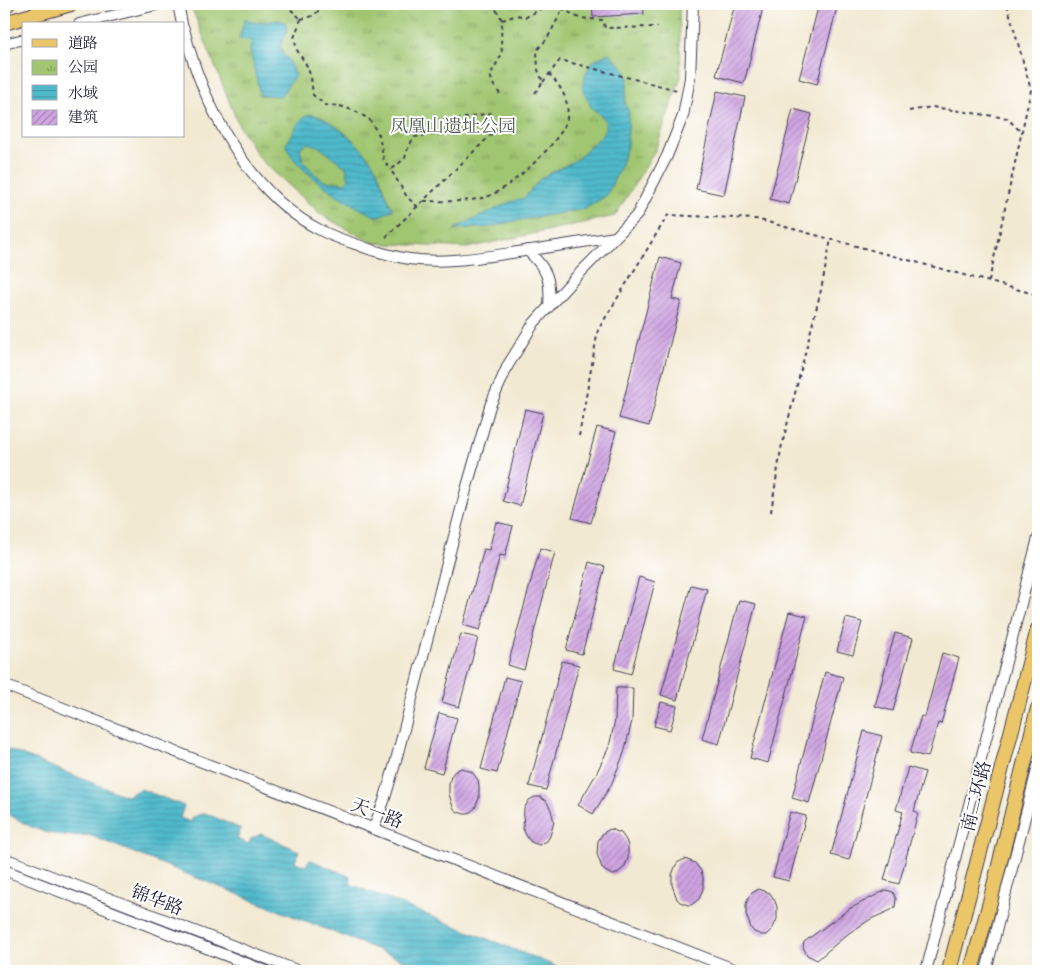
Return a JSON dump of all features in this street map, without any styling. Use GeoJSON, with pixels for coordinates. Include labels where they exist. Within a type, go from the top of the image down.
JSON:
{"type":"FeatureCollection","features":[{"type":"Feature","properties":{"kind":"main road"},"geometry":{"type":"LineString","coordinates":[[4,5],[8,4]]}},
{"type":"Feature","properties":{"kind":"main road"},"geometry":{"type":"LineString","coordinates":[[4,23],[71,4]]}},
{"type":"Feature","properties":{"kind":"main road","name":"南二环路"},"geometry":{"type":"LineString","coordinates":[[949,971],[1038,629]]}},
{"type":"Feature","properties":{"kind":"main road"},"geometry":{"type":"LineString","coordinates":[[971,971],[1038,708]]}},
{"type":"Feature","properties":{"kind":"street"},"geometry":{"type":"LineString","coordinates":[[87,22],[160,4]]}},
{"type":"Feature","properties":{"kind":"street"},"geometry":{"type":"LineString","coordinates":[[178,4],[182,22]]}},
{"type":"Feature","properties":{"kind":"street"},"geometry":{"type":"LineString","coordinates":[[373,829],[395,764],[466,490],[490,406],[508,365],[534,324],[637,215],[667,156],[683,116],[690,78],[693,4]]}},
{"type":"Feature","properties":{"kind":"street"},"geometry":{"type":"LineString","coordinates":[[185,32],[204,90],[242,162],[265,188],[292,211],[319,229],[352,243],[409,259],[439,260],[485,257],[615,237]]}},
{"type":"Feature","properties":{"kind":"street"},"geometry":{"type":"LineString","coordinates":[[4,44],[22,40]]}},
{"type":"Feature","properties":{"kind":"street"},"geometry":{"type":"LineString","coordinates":[[526,250],[539,261],[546,272],[550,286],[549,307]]}},
{"type":"Feature","properties":{"kind":"street"},"geometry":{"type":"LineString","coordinates":[[926,971],[1038,538]]}},
{"type":"Feature","properties":{"kind":"street","name":"天一路"},"geometry":{"type":"LineString","coordinates":[[4,685],[739,971]]}},
{"type":"Feature","properties":{"kind":"street"},"geometry":{"type":"LineString","coordinates":[[986,971],[1038,766]]}},
{"type":"Feature","properties":{"kind":"street","name":"锦华路"},"geometry":{"type":"LineString","coordinates":[[4,858],[299,971]]}},
{"type":"Feature","properties":{"kind":"street","name":"锦华路"},"geometry":{"type":"LineString","coordinates":[[4,870],[266,971]]}},
{"type":"Feature","properties":{"kind":"path"},"geometry":{"type":"LineString","coordinates":[[285,4],[301,19]]}},
{"type":"Feature","properties":{"kind":"path"},"geometry":{"type":"LineString","coordinates":[[301,19],[313,16],[326,4]]}},
{"type":"Feature","properties":{"kind":"path"},"geometry":{"type":"LineString","coordinates":[[490,4],[502,20],[502,54],[490,75],[493,84],[502,97]]}},
{"type":"Feature","properties":{"kind":"path"},"geometry":{"type":"LineString","coordinates":[[502,20],[518,15],[526,17],[548,4],[563,9],[579,18],[603,20],[606,28],[658,27]]}},
{"type":"Feature","properties":{"kind":"path"},"geometry":{"type":"LineString","coordinates":[[543,82],[538,70],[537,50],[547,39],[564,4]]}},
{"type":"Feature","properties":{"kind":"path"},"geometry":{"type":"LineString","coordinates":[[989,282],[1031,90],[1007,4]]}},
{"type":"Feature","properties":{"kind":"path"},"geometry":{"type":"LineString","coordinates":[[301,19],[294,38],[297,50],[307,66],[311,77],[313,95],[326,105],[340,106],[355,111],[369,119],[380,135],[384,161],[407,197],[418,207]]}},
{"type":"Feature","properties":{"kind":"path"},"geometry":{"type":"LineString","coordinates":[[535,93],[560,60],[677,90]]}},
{"type":"Feature","properties":{"kind":"path"},"geometry":{"type":"LineString","coordinates":[[424,201],[475,200],[491,195],[516,179],[539,158],[564,128],[567,119],[568,108],[565,95],[559,84],[549,74]]}},
{"type":"Feature","properties":{"kind":"path"},"geometry":{"type":"LineString","coordinates":[[909,111],[932,107],[1007,118],[1022,133]]}},
{"type":"Feature","properties":{"kind":"path"},"geometry":{"type":"LineString","coordinates":[[391,170],[405,158],[414,137],[442,134],[455,120],[495,112]]}},
{"type":"Feature","properties":{"kind":"path"},"geometry":{"type":"LineString","coordinates":[[386,237],[498,128]]}},
{"type":"Feature","properties":{"kind":"path"},"geometry":{"type":"LineString","coordinates":[[578,436],[598,330],[668,215],[756,219],[1038,295]]}},
{"type":"Feature","properties":{"kind":"path"},"geometry":{"type":"LineString","coordinates":[[771,512],[781,449],[821,290],[831,239]]}},
{"type":"Feature","properties":{"kind":"green space","name":"凤凰山遗址公园"},"geometry":{"type":"Polygon","coordinates":[[[197,4],[679,4],[681,77],[655,151],[615,216],[467,248],[373,243],[323,216],[261,160],[239,126],[191,6],[197,4]]]}},
{"type":"Feature","properties":{"kind":"water"},"geometry":{"type":"Polygon","coordinates":[[[245,19],[256,23],[279,20],[286,23],[287,32],[280,45],[283,55],[288,59],[295,75],[281,96],[260,95],[250,51],[251,41],[239,38],[245,19]]]}},
{"type":"Feature","properties":{"kind":"water"},"geometry":{"type":"Polygon","coordinates":[[[609,53],[625,69],[628,79],[625,104],[629,113],[627,146],[607,195],[585,209],[509,222],[491,227],[454,229],[510,202],[524,198],[541,178],[576,160],[604,133],[605,119],[591,107],[582,87],[592,62],[609,53]]]}},
{"type":"Feature","properties":{"kind":"water"},"geometry":{"type":"Polygon","coordinates":[[[311,114],[320,117],[339,128],[357,144],[377,170],[393,210],[377,217],[353,205],[324,186],[299,165],[286,144],[299,122],[311,114]],[[307,143],[300,148],[303,161],[324,181],[345,183],[349,179],[346,167],[318,146],[307,143]]]}},
{"type":"Feature","properties":{"kind":"water"},"geometry":{"type":"Polygon","coordinates":[[[4,748],[126,796],[141,789],[184,806],[180,818],[191,822],[193,817],[205,813],[241,829],[237,839],[248,844],[251,839],[261,834],[299,851],[295,862],[306,866],[311,860],[351,877],[350,884],[568,971],[431,971],[89,835],[57,834],[34,828],[4,813],[4,748]]]}},
{"type":"Feature","properties":{"kind":"building"},"geometry":{"type":"Polygon","coordinates":[[[592,4],[643,4],[644,14],[593,17],[592,4]]]}},
{"type":"Feature","properties":{"kind":"building"},"geometry":{"type":"Polygon","coordinates":[[[735,4],[764,4],[744,83],[716,76],[735,4]]]}},
{"type":"Feature","properties":{"kind":"building"},"geometry":{"type":"Polygon","coordinates":[[[819,4],[838,4],[817,84],[799,79],[819,4]]]}},
{"type":"Feature","properties":{"kind":"building"},"geometry":{"type":"Polygon","coordinates":[[[717,91],[745,97],[724,195],[696,189],[717,91]]]}},
{"type":"Feature","properties":{"kind":"building"},"geometry":{"type":"Polygon","coordinates":[[[793,109],[812,114],[789,204],[770,199],[793,109]]]}},
{"type":"Feature","properties":{"kind":"building"},"geometry":{"type":"Polygon","coordinates":[[[660,257],[681,263],[672,299],[681,301],[649,426],[619,418],[660,257]]]}},
{"type":"Feature","properties":{"kind":"building"},"geometry":{"type":"Polygon","coordinates":[[[525,409],[543,413],[520,506],[503,501],[525,409]]]}},
{"type":"Feature","properties":{"kind":"building"},"geometry":{"type":"Polygon","coordinates":[[[597,427],[616,432],[591,523],[572,518],[597,427]]]}},
{"type":"Feature","properties":{"kind":"building"},"geometry":{"type":"Polygon","coordinates":[[[496,522],[513,526],[505,556],[500,555],[480,630],[463,625],[484,549],[489,550],[496,522]]]}},
{"type":"Feature","properties":{"kind":"building"},"geometry":{"type":"Polygon","coordinates":[[[540,548],[555,552],[524,670],[508,665],[540,548]]]}},
{"type":"Feature","properties":{"kind":"building"},"geometry":{"type":"Polygon","coordinates":[[[589,562],[605,567],[582,654],[566,650],[589,562]]]}},
{"type":"Feature","properties":{"kind":"building"},"geometry":{"type":"Polygon","coordinates":[[[639,577],[655,582],[631,674],[614,669],[639,577]]]}},
{"type":"Feature","properties":{"kind":"building"},"geometry":{"type":"Polygon","coordinates":[[[691,585],[707,589],[677,700],[661,695],[691,585]]]}},
{"type":"Feature","properties":{"kind":"building"},"geometry":{"type":"Polygon","coordinates":[[[739,600],[756,604],[719,744],[702,739],[739,600]]]}},
{"type":"Feature","properties":{"kind":"building"},"geometry":{"type":"Polygon","coordinates":[[[789,612],[807,616],[768,763],[750,758],[789,612]]]}},
{"type":"Feature","properties":{"kind":"building"},"geometry":{"type":"Polygon","coordinates":[[[846,618],[862,622],[853,655],[837,651],[846,618]]]}},
{"type":"Feature","properties":{"kind":"building"},"geometry":{"type":"Polygon","coordinates":[[[895,633],[913,638],[893,711],[875,706],[895,633]]]}},
{"type":"Feature","properties":{"kind":"building"},"geometry":{"type":"Polygon","coordinates":[[[461,634],[478,638],[459,707],[442,702],[461,634]]]}},
{"type":"Feature","properties":{"kind":"building"},"geometry":{"type":"Polygon","coordinates":[[[942,653],[959,658],[941,724],[938,723],[928,757],[910,753],[921,716],[925,717],[942,653]]]}},
{"type":"Feature","properties":{"kind":"building"},"geometry":{"type":"Polygon","coordinates":[[[562,661],[579,665],[546,790],[529,786],[562,661]]]}},
{"type":"Feature","properties":{"kind":"building"},"geometry":{"type":"Polygon","coordinates":[[[825,672],[843,677],[809,803],[792,798],[825,672]]]}},
{"type":"Feature","properties":{"kind":"building"},"geometry":{"type":"Polygon","coordinates":[[[505,677],[521,681],[497,773],[481,769],[505,677]]]}},
{"type":"Feature","properties":{"kind":"building"},"geometry":{"type":"Polygon","coordinates":[[[616,688],[633,688],[632,721],[624,753],[611,785],[593,814],[578,805],[609,747],[615,720],[616,688]]]}},
{"type":"Feature","properties":{"kind":"building"},"geometry":{"type":"Polygon","coordinates":[[[661,702],[677,706],[670,730],[654,726],[661,702]]]}},
{"type":"Feature","properties":{"kind":"building"},"geometry":{"type":"Polygon","coordinates":[[[439,713],[457,718],[442,773],[424,768],[439,713]]]}},
{"type":"Feature","properties":{"kind":"building"},"geometry":{"type":"Polygon","coordinates":[[[864,731],[882,736],[849,860],[831,855],[864,731]]]}},
{"type":"Feature","properties":{"kind":"building"},"geometry":{"type":"Polygon","coordinates":[[[908,767],[925,772],[914,811],[918,813],[899,884],[884,880],[903,812],[896,810],[908,767]]]}},
{"type":"Feature","properties":{"kind":"building"},"geometry":{"type":"Polygon","coordinates":[[[461,768],[472,772],[478,780],[479,786],[479,798],[475,808],[468,814],[456,811],[449,794],[451,776],[461,768]]]}},
{"type":"Feature","properties":{"kind":"building"},"geometry":{"type":"Polygon","coordinates":[[[540,797],[547,802],[554,822],[547,841],[539,845],[531,842],[523,829],[524,809],[529,800],[540,797]]]}},
{"type":"Feature","properties":{"kind":"building"},"geometry":{"type":"Polygon","coordinates":[[[790,812],[806,816],[789,881],[773,877],[790,812]]]}},
{"type":"Feature","properties":{"kind":"building"},"geometry":{"type":"Polygon","coordinates":[[[610,829],[621,833],[628,846],[628,858],[624,868],[613,875],[602,868],[597,854],[598,841],[603,833],[610,829]]]}},
{"type":"Feature","properties":{"kind":"building"},"geometry":{"type":"Polygon","coordinates":[[[685,859],[695,863],[703,877],[703,889],[699,899],[691,905],[680,902],[677,899],[672,885],[672,875],[677,863],[685,859]]]}},
{"type":"Feature","properties":{"kind":"building"},"geometry":{"type":"Polygon","coordinates":[[[759,889],[770,893],[777,907],[777,919],[773,928],[766,935],[754,932],[746,914],[746,904],[749,896],[759,889]]]}},
{"type":"Feature","properties":{"kind":"building"},"geometry":{"type":"Polygon","coordinates":[[[886,890],[893,892],[896,899],[895,907],[849,933],[817,960],[807,955],[803,947],[804,942],[849,909],[886,890]]]}}]}
